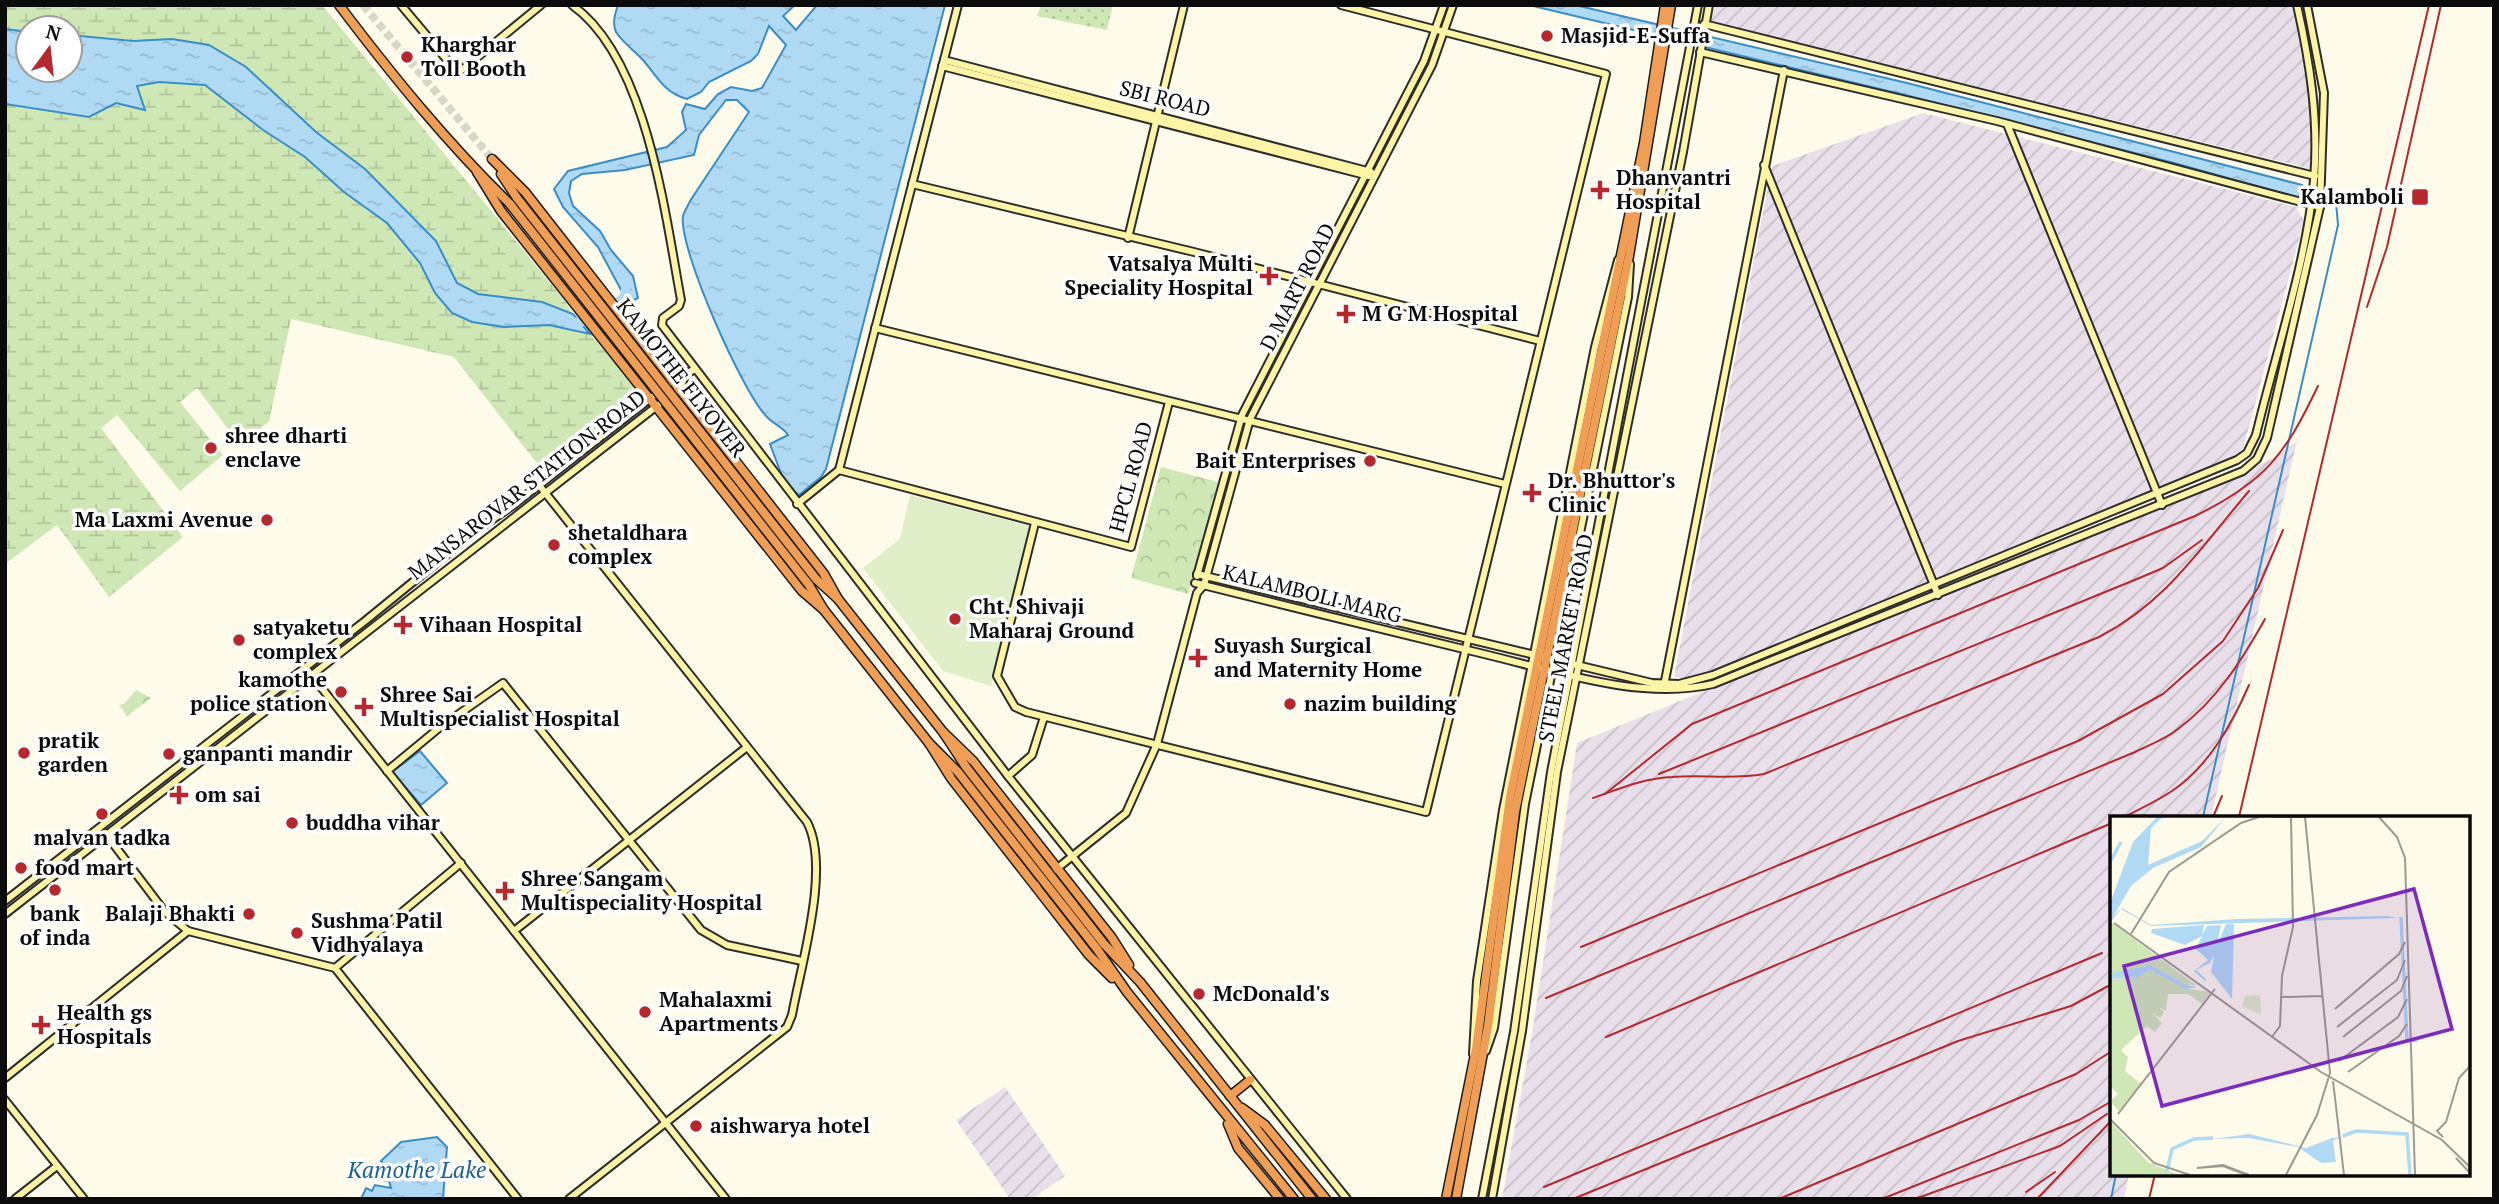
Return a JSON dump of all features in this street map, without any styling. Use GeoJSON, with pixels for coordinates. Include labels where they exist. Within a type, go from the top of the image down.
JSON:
{"type":"FeatureCollection","features":[{"type":"Feature","properties":{"kind":"highway"},"geometry":{"type":"LineString","coordinates":[[339,5],[391,73],[477,172],[501,211],[802,591],[824,610],[929,743],[951,778],[1089,955],[1127,992],[1294,1199]]}},
{"type":"Feature","properties":{"kind":"highway"},"geometry":{"type":"LineString","coordinates":[[1456,1199],[1515,812],[1541,663],[1625,254],[1667,9]]}},
{"type":"Feature","properties":{"kind":"highway"},"geometry":{"type":"LineString","coordinates":[[514,201],[492,159],[525,192],[677,384],[824,573],[838,599],[943,732],[973,761],[1112,938],[1140,982],[1312,1199]]}},
{"type":"Feature","properties":{"kind":"highway"},"geometry":{"type":"LineString","coordinates":[[477,172],[514,201]]}},
{"type":"Feature","properties":{"kind":"highway","name":"KAMOTHE FLYOVER"},"geometry":{"type":"LineString","coordinates":[[514,201],[813,582]]}},
{"type":"Feature","properties":{"kind":"highway"},"geometry":{"type":"LineString","coordinates":[[813,582],[838,599]]}},
{"type":"Feature","properties":{"kind":"highway"},"geometry":{"type":"LineString","coordinates":[[813,582],[824,610]]}},
{"type":"Feature","properties":{"kind":"highway"},"geometry":{"type":"LineString","coordinates":[[943,732],[962,770],[1100,946],[1127,992]]}},
{"type":"Feature","properties":{"kind":"highway"},"geometry":{"type":"LineString","coordinates":[[929,743],[962,770]]}},
{"type":"Feature","properties":{"kind":"highway"},"geometry":{"type":"LineString","coordinates":[[1100,946],[1140,982]]}},
{"type":"Feature","properties":{"kind":"highway"},"geometry":{"type":"LineString","coordinates":[[1446,1199],[1476,1068]]}},
{"type":"Feature","properties":{"kind":"highway"},"geometry":{"type":"LineString","coordinates":[[1230,1096],[1250,1080]]}},
{"type":"Feature","properties":{"kind":"highway"},"geometry":{"type":"LineString","coordinates":[[1237,1104],[1265,1125],[1326,1199]]}},
{"type":"Feature","properties":{"kind":"highway"},"geometry":{"type":"LineString","coordinates":[[1224,1115],[1238,1148],[1280,1199]]}},
{"type":"Feature","properties":{"kind":"street"},"geometry":{"type":"LineString","coordinates":[[401,5],[458,73],[541,5]]}},
{"type":"Feature","properties":{"kind":"street"},"geometry":{"type":"LineString","coordinates":[[572,5],[591,22],[622,66],[651,143],[681,300],[679,306],[661,321],[797,504],[1008,776],[1347,1199]]}},
{"type":"Feature","properties":{"kind":"street"},"geometry":{"type":"LineString","coordinates":[[797,504],[839,470],[958,5]]}},
{"type":"Feature","properties":{"kind":"street"},"geometry":{"type":"LineString","coordinates":[[1128,238],[1184,5]]}},
{"type":"Feature","properties":{"kind":"street"},"geometry":{"type":"LineString","coordinates":[[839,470],[1035,523],[997,676],[1015,707],[1044,717],[1426,812],[1606,74],[1604,71],[1436,32],[1341,5]]}},
{"type":"Feature","properties":{"kind":"street","name":"D MART ROAD"},"geometry":{"type":"LineString","coordinates":[[1035,886],[1126,813],[1157,744],[1197,593],[1197,574],[1240,419],[1436,32],[1444,5]]}},
{"type":"Feature","properties":{"kind":"street","name":"D MART ROAD"},"geometry":{"type":"LineString","coordinates":[[1197,593],[1204,585],[1249,422],[1432,65],[1453,5]]}},
{"type":"Feature","properties":{"kind":"street","name":"STEEL MARKET ROAD"},"geometry":{"type":"LineString","coordinates":[[1575,666],[1699,5]]}},
{"type":"Feature","properties":{"kind":"street","name":"STEEL MARKET ROAD"},"geometry":{"type":"LineString","coordinates":[[1482,1199],[1514,1032],[1551,772],[1654,292],[1709,5]]}},
{"type":"Feature","properties":{"kind":"street"},"geometry":{"type":"LineString","coordinates":[[1541,663],[1575,666],[1664,688],[1713,675],[1933,583],[2159,495],[2237,460],[2252,444],[2312,201],[2312,77],[2297,5]]}},
{"type":"Feature","properties":{"kind":"street"},"geometry":{"type":"LineString","coordinates":[[1541,663],[1573,675],[1664,688],[1713,684],[2162,505],[2243,471],[2257,459],[2263,449],[2321,204],[2324,93],[2307,5]]}},
{"type":"Feature","properties":{"kind":"street"},"geometry":{"type":"LineString","coordinates":[[1696,22],[2323,179]]}},
{"type":"Feature","properties":{"kind":"street"},"geometry":{"type":"LineString","coordinates":[[1691,50],[2007,124],[2321,204]]}},
{"type":"Feature","properties":{"kind":"street","name":"SBI ROAD"},"geometry":{"type":"LineString","coordinates":[[943,63],[1375,175]]}},
{"type":"Feature","properties":{"kind":"street"},"geometry":{"type":"LineString","coordinates":[[1664,688],[1784,70]]}},
{"type":"Feature","properties":{"kind":"street"},"geometry":{"type":"LineString","coordinates":[[2007,124],[2162,505]]}},
{"type":"Feature","properties":{"kind":"street"},"geometry":{"type":"LineString","coordinates":[[1764,165],[1938,595]]}},
{"type":"Feature","properties":{"kind":"street"},"geometry":{"type":"LineString","coordinates":[[912,184],[1310,281],[1318,286],[1540,341]]}},
{"type":"Feature","properties":{"kind":"street"},"geometry":{"type":"LineString","coordinates":[[1476,1068],[1472,1020],[1499,832],[1541,663],[1601,320],[1625,254]]}},
{"type":"Feature","properties":{"kind":"street"},"geometry":{"type":"LineString","coordinates":[[1644,290],[1654,292]]}},
{"type":"Feature","properties":{"kind":"street"},"geometry":{"type":"LineString","coordinates":[[875,328],[1505,484]]}},
{"type":"Feature","properties":{"kind":"street","name":"MANSAROVAR STATION ROAD"},"geometry":{"type":"LineString","coordinates":[[5,914],[657,405],[695,369]]}},
{"type":"Feature","properties":{"kind":"street","name":"MANSAROVAR STATION ROAD"},"geometry":{"type":"LineString","coordinates":[[5,901],[306,668],[473,533],[651,397],[677,384]]}},
{"type":"Feature","properties":{"kind":"street","name":"HPCL ROAD"},"geometry":{"type":"LineString","coordinates":[[1035,523],[1131,547],[1169,402]]}},
{"type":"Feature","properties":{"kind":"street"},"geometry":{"type":"LineString","coordinates":[[539,485],[807,822],[815,840],[816,886],[787,1027],[664,1121],[569,1199]]}},
{"type":"Feature","properties":{"kind":"street","name":"KALAMBOLI MARG"},"geometry":{"type":"LineString","coordinates":[[1197,574],[1467,641],[1541,663]]}},
{"type":"Feature","properties":{"kind":"street","name":"KALAMBOLI MARG"},"geometry":{"type":"LineString","coordinates":[[1195,583],[1465,649],[1541,663]]}},
{"type":"Feature","properties":{"kind":"street"},"geometry":{"type":"LineString","coordinates":[[306,668],[726,1199]]}},
{"type":"Feature","properties":{"kind":"street","name":"STEEL MARKET ROAD"},"geometry":{"type":"LineString","coordinates":[[1492,1199],[1522,1031],[1573,675]]}},
{"type":"Feature","properties":{"kind":"street"},"geometry":{"type":"LineString","coordinates":[[387,771],[503,683],[694,921],[709,936],[737,948],[802,961]]}},
{"type":"Feature","properties":{"kind":"street"},"geometry":{"type":"LineString","coordinates":[[1008,776],[1032,755],[1044,717]]}},
{"type":"Feature","properties":{"kind":"street"},"geometry":{"type":"LineString","coordinates":[[210,743],[216,750]]}},
{"type":"Feature","properties":{"kind":"street"},"geometry":{"type":"LineString","coordinates":[[514,931],[747,747]]}},
{"type":"Feature","properties":{"kind":"street"},"geometry":{"type":"LineString","coordinates":[[101,828],[165,912],[188,931],[335,968],[429,1091],[518,1199]]}},
{"type":"Feature","properties":{"kind":"street"},"geometry":{"type":"LineString","coordinates":[[335,968],[461,863]]}},
{"type":"Feature","properties":{"kind":"street"},"geometry":{"type":"LineString","coordinates":[[5,1078],[188,931]]}},
{"type":"Feature","properties":{"kind":"street"},"geometry":{"type":"LineString","coordinates":[[5,1100],[84,1199]]}},
{"type":"Feature","properties":{"kind":"street"},"geometry":{"type":"LineString","coordinates":[[15,1199],[57,1166]]}},
{"type":"Feature","properties":{"kind":"shaded area"},"geometry":{"type":"Polygon","coordinates":[[[1714,5],[2299,5],[2313,109],[2311,169],[1711,21],[1714,5]]]}},
{"type":"Feature","properties":{"kind":"shaded area"},"geometry":{"type":"Polygon","coordinates":[[[1923,113],[2296,207],[2304,221],[2243,449],[2237,455],[1702,675],[1685,679],[1674,677],[1772,166],[1923,113]]]}},
{"type":"Feature","properties":{"kind":"shaded area"},"geometry":{"type":"Polygon","coordinates":[[[2297,441],[2211,816],[2110,816],[2110,1176],[2129,1176],[2124,1199],[1502,1199],[1532,1033],[1577,743],[2272,459],[2297,441]]]}},
{"type":"Feature","properties":{"kind":"shaded area"},"geometry":{"type":"Polygon","coordinates":[[[1005,1087],[1065,1176],[1032,1199],[1010,1199],[956,1120],[1005,1087]]]}},
{"type":"Feature","properties":{"kind":"green space"},"geometry":{"type":"Polygon","coordinates":[[[5,5],[322,5],[573,314],[542,302],[478,294],[457,283],[436,241],[413,217],[365,169],[316,132],[246,67],[172,39],[133,41],[84,36],[84,14],[14,14],[14,30],[5,29],[5,5]]]}},
{"type":"Feature","properties":{"kind":"green space"},"geometry":{"type":"Polygon","coordinates":[[[1041,5],[1113,5],[1107,30],[1037,16],[1041,5]]]}},
{"type":"Feature","properties":{"kind":"green space"},"geometry":{"type":"Polygon","coordinates":[[[159,82],[205,85],[263,130],[305,157],[344,192],[387,223],[420,263],[435,293],[472,322],[504,327],[549,325],[590,334],[642,393],[543,471],[454,357],[291,319],[269,421],[241,446],[197,388],[180,402],[223,455],[180,491],[117,415],[101,428],[183,537],[109,597],[57,525],[5,564],[5,104],[89,117],[116,103],[145,109],[137,86],[159,82]]]}},
{"type":"Feature","properties":{"kind":"green space"},"geometry":{"type":"Polygon","coordinates":[[[1161,467],[1218,482],[1188,594],[1131,578],[1161,467]]]}},
{"type":"Feature","properties":{"kind":"green space","name":"Cht. Shivaji Maharaj Ground"},"geometry":{"type":"Polygon","coordinates":[[[910,495],[1031,526],[991,686],[943,671],[863,568],[900,539],[910,495]]]}},
{"type":"Feature","properties":{"kind":"green space"},"geometry":{"type":"Polygon","coordinates":[[[136,690],[151,698],[127,716],[119,705],[124,704],[136,690]]]}},
{"type":"Feature","properties":{"kind":"water"},"geometry":{"type":"Polygon","coordinates":[[[618,5],[795,5],[783,16],[796,30],[817,5],[945,5],[826,469],[821,477],[799,495],[785,484],[770,444],[788,435],[768,418],[757,404],[729,353],[701,288],[684,233],[683,216],[690,201],[749,112],[737,100],[726,100],[699,135],[694,155],[625,170],[582,174],[571,181],[569,193],[573,206],[600,231],[611,250],[633,276],[638,298],[628,303],[598,247],[563,207],[554,189],[568,171],[667,147],[686,130],[682,112],[686,104],[705,109],[718,94],[731,87],[752,91],[762,88],[786,45],[769,26],[758,54],[751,61],[709,82],[701,92],[687,99],[672,93],[616,32],[614,22],[618,5]]]}},
{"type":"Feature","properties":{"kind":"water"},"geometry":{"type":"Polygon","coordinates":[[[1529,5],[1575,5],[1907,83],[2302,185],[2299,198],[2174,163],[1905,95],[1529,5]]]}},
{"type":"Feature","properties":{"kind":"water"},"geometry":{"type":"Polygon","coordinates":[[[5,29],[14,30],[14,84],[84,84],[84,36],[133,41],[172,39],[209,45],[246,67],[316,132],[365,169],[436,241],[457,283],[478,294],[542,302],[573,314],[590,334],[549,325],[504,327],[472,322],[452,313],[435,293],[420,263],[387,223],[344,192],[305,157],[263,130],[205,85],[159,82],[137,86],[145,110],[116,103],[89,117],[5,104],[5,29]]]}},
{"type":"Feature","properties":{"kind":"water"},"geometry":{"type":"Polygon","coordinates":[[[420,751],[447,783],[421,805],[392,772],[420,751]]]}},
{"type":"Feature","properties":{"kind":"water","name":"Kamothe Lake"},"geometry":{"type":"Polygon","coordinates":[[[437,1137],[447,1147],[443,1199],[361,1199],[366,1188],[372,1191],[375,1185],[391,1188],[389,1181],[374,1179],[384,1164],[381,1161],[401,1142],[437,1137]]]}},
{"type":"Feature","properties":{"kind":"waterway"},"geometry":{"type":"LineString","coordinates":[[2203,816],[2338,225],[2336,202],[2329,199]]}},
{"type":"Feature","properties":{"kind":"waterway"},"geometry":{"type":"LineString","coordinates":[[569,321],[580,323],[624,298],[626,286]]}},
{"type":"Feature","properties":{"kind":"waterway"},"geometry":{"type":"LineString","coordinates":[[2111,1199],[2116,1176]]}},
{"type":"Feature","properties":{"kind":"tunnel"},"geometry":{"type":"LineString","coordinates":[[363,5],[492,159]]}},
{"type":"Feature","properties":{"kind":"railway"},"geometry":{"type":"LineString","coordinates":[[2239,816],[2429,5]]}},
{"type":"Feature","properties":{"kind":"railway"},"geometry":{"type":"LineString","coordinates":[[2367,307],[2387,247],[2441,5]]}},
{"type":"Feature","properties":{"kind":"railway"},"geometry":{"type":"LineString","coordinates":[[1605,794],[1692,724],[2195,516],[2219,503],[2239,491],[2270,464],[2295,431],[2318,386]]}},
{"type":"Feature","properties":{"kind":"railway"},"geometry":{"type":"LineString","coordinates":[[1593,798],[1652,779],[1764,774],[2099,637],[2123,623],[2164,590],[2249,491]]}},
{"type":"Feature","properties":{"kind":"railway"},"geometry":{"type":"LineString","coordinates":[[1581,947],[2078,741],[2163,694],[2223,641],[2258,588],[2283,530]]}},
{"type":"Feature","properties":{"kind":"railway"},"geometry":{"type":"LineString","coordinates":[[1659,774],[2163,568],[2202,540]]}},
{"type":"Feature","properties":{"kind":"railway"},"geometry":{"type":"LineString","coordinates":[[1546,998],[2163,739],[2192,718],[2217,692],[2238,664],[2265,619]]}},
{"type":"Feature","properties":{"kind":"railway"},"geometry":{"type":"LineString","coordinates":[[2126,816],[2172,791],[2197,769],[2227,729],[2249,685]]}},
{"type":"Feature","properties":{"kind":"railway"},"geometry":{"type":"LineString","coordinates":[[2213,816],[2222,796]]}},
{"type":"Feature","properties":{"kind":"railway"},"geometry":{"type":"LineString","coordinates":[[1606,1037],[2110,824]]}},
{"type":"Feature","properties":{"kind":"railway"},"geometry":{"type":"LineString","coordinates":[[1544,1187],[2102,953]]}},
{"type":"Feature","properties":{"kind":"railway"},"geometry":{"type":"LineString","coordinates":[[1573,1199],[1958,1041],[2071,1006],[2110,985]]}},
{"type":"Feature","properties":{"kind":"railway"},"geometry":{"type":"LineString","coordinates":[[1779,1199],[2076,1074],[2110,1052]]}},
{"type":"Feature","properties":{"kind":"railway"},"geometry":{"type":"LineString","coordinates":[[1882,1199],[2079,1120],[2110,1102]]}},
{"type":"Feature","properties":{"kind":"railway"},"geometry":{"type":"LineString","coordinates":[[1915,1199],[2060,1146],[2107,1114]]}},
{"type":"Feature","properties":{"kind":"railway"},"geometry":{"type":"LineString","coordinates":[[2037,1199],[2110,1122]]}},
{"type":"Feature","properties":{"kind":"railway"},"geometry":{"type":"LineString","coordinates":[[2026,1192],[2055,1172]]}},
{"type":"Feature","properties":{"kind":"railway"},"geometry":{"type":"LineString","coordinates":[[2149,1199],[2155,1176]]}},
{"type":"Feature","properties":{"kind":"place","name":"Masjid-E-Suffa"},"geometry":{"type":"Point","coordinates":[1547,36]}},
{"type":"Feature","properties":{"kind":"place","name":"Kharghar Toll Booth"},"geometry":{"type":"Point","coordinates":[407,57]}},
{"type":"Feature","properties":{"kind":"place","name":"Dhanvantri Hospital"},"geometry":{"type":"Point","coordinates":[1600,190]}},
{"type":"Feature","properties":{"kind":"place","name":"Kalamboli"},"geometry":{"type":"Point","coordinates":[2420,197]}},
{"type":"Feature","properties":{"kind":"place","name":"Vatsalya Multi Speciality Hospital"},"geometry":{"type":"Point","coordinates":[1269,276]}},
{"type":"Feature","properties":{"kind":"place","name":"M G M Hospital"},"geometry":{"type":"Point","coordinates":[1346,314]}},
{"type":"Feature","properties":{"kind":"place","name":"shree dharti enclave"},"geometry":{"type":"Point","coordinates":[211,448]}},
{"type":"Feature","properties":{"kind":"place","name":"Bait Enterprises"},"geometry":{"type":"Point","coordinates":[1370,461]}},
{"type":"Feature","properties":{"kind":"place","name":"Dr. Bhuttor's Clinic"},"geometry":{"type":"Point","coordinates":[1532,493]}},
{"type":"Feature","properties":{"kind":"place","name":"Ma Laxmi Avenue"},"geometry":{"type":"Point","coordinates":[267,520]}},
{"type":"Feature","properties":{"kind":"place","name":"shetaldhara complex"},"geometry":{"type":"Point","coordinates":[554,545]}},
{"type":"Feature","properties":{"kind":"place","name":"Cht. Shivaji Maharaj Ground"},"geometry":{"type":"Point","coordinates":[955,619]}},
{"type":"Feature","properties":{"kind":"place","name":"Vihaan Hospital"},"geometry":{"type":"Point","coordinates":[403,625]}},
{"type":"Feature","properties":{"kind":"place","name":"satyaketu complex"},"geometry":{"type":"Point","coordinates":[239,640]}},
{"type":"Feature","properties":{"kind":"place","name":"Suyash Surgical and Maternity Home"},"geometry":{"type":"Point","coordinates":[1198,658]}},
{"type":"Feature","properties":{"kind":"place","name":"kamothe police station"},"geometry":{"type":"Point","coordinates":[341,692]}},
{"type":"Feature","properties":{"kind":"place","name":"nazim building"},"geometry":{"type":"Point","coordinates":[1290,704]}},
{"type":"Feature","properties":{"kind":"place","name":"Shree Sai Multispecialist Hospital"},"geometry":{"type":"Point","coordinates":[364,707]}},
{"type":"Feature","properties":{"kind":"place","name":"pratik garden"},"geometry":{"type":"Point","coordinates":[24,753]}},
{"type":"Feature","properties":{"kind":"place","name":"ganpanti mandir"},"geometry":{"type":"Point","coordinates":[169,754]}},
{"type":"Feature","properties":{"kind":"place","name":"om sai"},"geometry":{"type":"Point","coordinates":[179,795]}},
{"type":"Feature","properties":{"kind":"place","name":"malvan tadka"},"geometry":{"type":"Point","coordinates":[102,814]}},
{"type":"Feature","properties":{"kind":"place","name":"buddha vihar"},"geometry":{"type":"Point","coordinates":[292,823]}},
{"type":"Feature","properties":{"kind":"place","name":"food mart"},"geometry":{"type":"Point","coordinates":[21,868]}},
{"type":"Feature","properties":{"kind":"place","name":"bank of inda"},"geometry":{"type":"Point","coordinates":[55,890]}},
{"type":"Feature","properties":{"kind":"place","name":"Shree Sangam Multispeciality Hospital"},"geometry":{"type":"Point","coordinates":[505,891]}},
{"type":"Feature","properties":{"kind":"place","name":"Balaji Bhakti"},"geometry":{"type":"Point","coordinates":[249,914]}},
{"type":"Feature","properties":{"kind":"place","name":"Sushma Patil Vidhyalaya"},"geometry":{"type":"Point","coordinates":[297,933]}},
{"type":"Feature","properties":{"kind":"place","name":"McDonald's"},"geometry":{"type":"Point","coordinates":[1199,994]}},
{"type":"Feature","properties":{"kind":"place","name":"Mahalaxmi Apartments"},"geometry":{"type":"Point","coordinates":[645,1012]}},
{"type":"Feature","properties":{"kind":"place","name":"Health gs Hospitals"},"geometry":{"type":"Point","coordinates":[41,1025]}},
{"type":"Feature","properties":{"kind":"place","name":"aishwarya hotel"},"geometry":{"type":"Point","coordinates":[696,1126]}}]}
